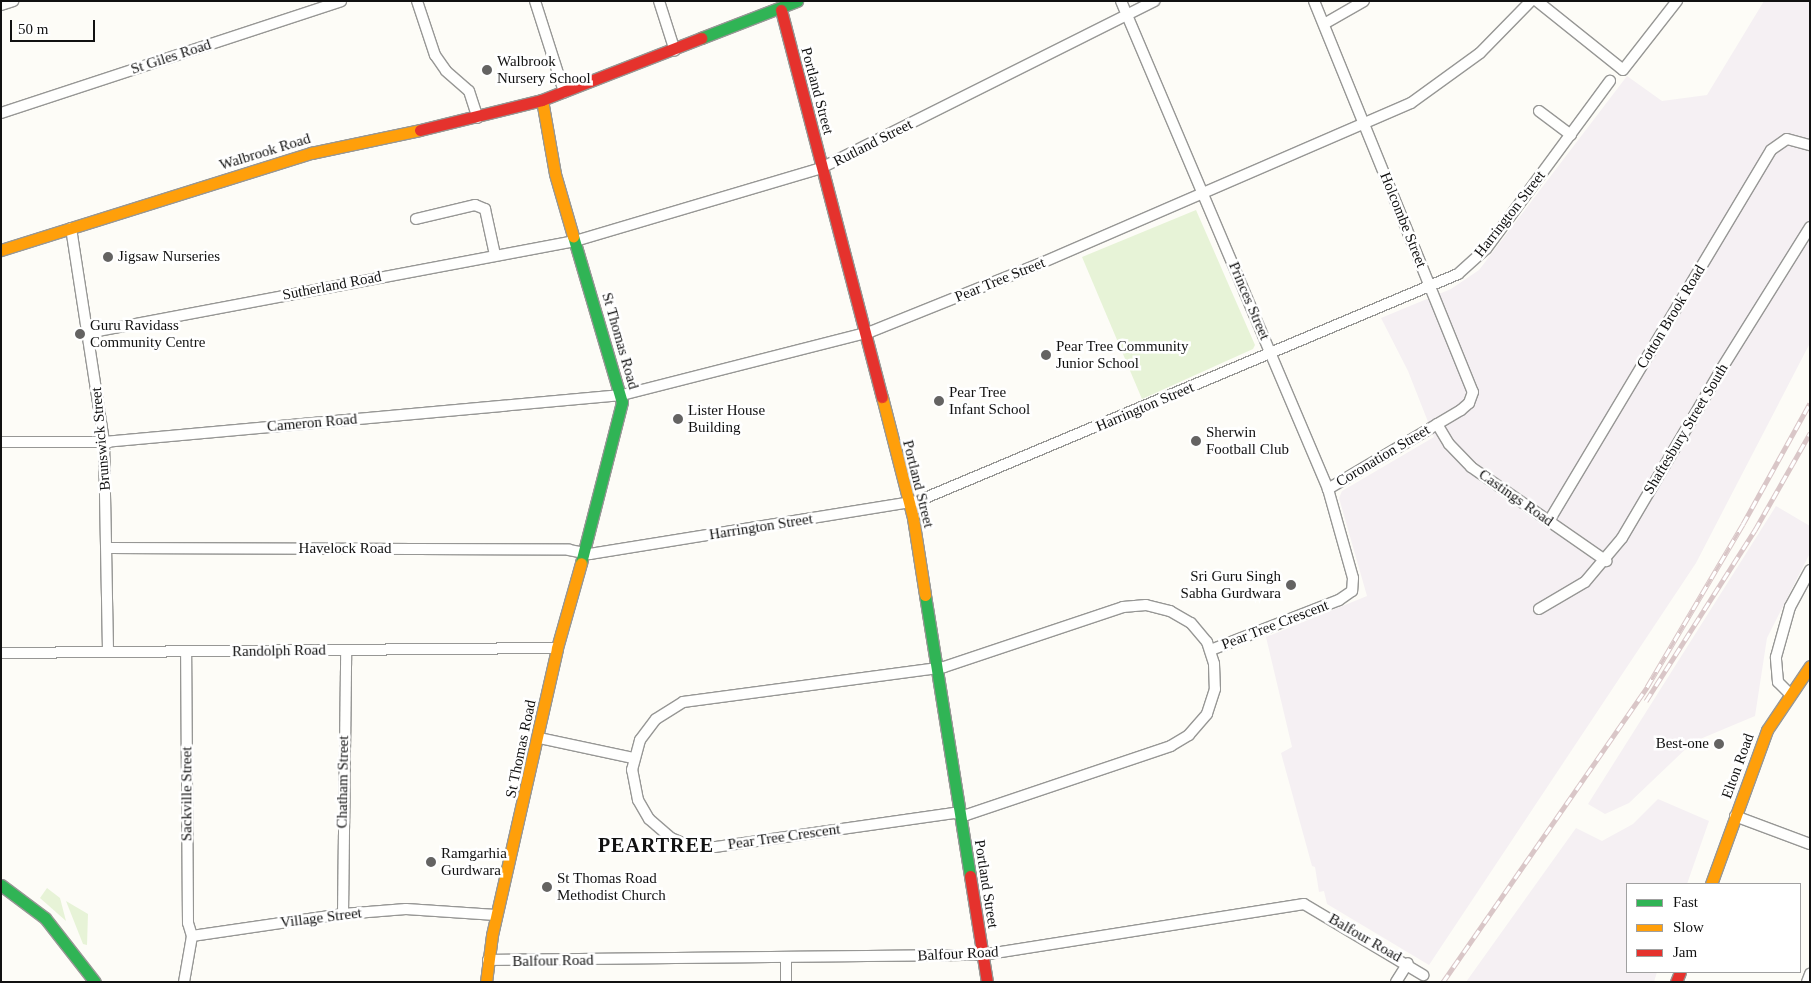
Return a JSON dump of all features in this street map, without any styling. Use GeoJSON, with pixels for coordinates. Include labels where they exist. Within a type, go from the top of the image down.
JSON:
{"type":"FeatureCollection","features":[{"type":"Feature","properties":{"kind":"main road"},"geometry":{"type":"LineString","coordinates":[[542,100],[675,51],[780,5],[798,1]]}},
{"type":"Feature","properties":{"kind":"main road","name":"Portland Street"},"geometry":{"type":"LineString","coordinates":[[780,5],[908,503],[937,668],[986,982]]}},
{"type":"Feature","properties":{"kind":"main road","name":"Walbrook Road"},"geometry":{"type":"LineString","coordinates":[[1,250],[311,153],[478,118],[542,100]]}},
{"type":"Feature","properties":{"kind":"main road","name":"St Thomas Road"},"geometry":{"type":"LineString","coordinates":[[486,982],[496,915],[539,738],[557,648],[582,552],[613,446],[622,395],[555,174],[542,100]]}},
{"type":"Feature","properties":{"kind":"main road","name":"Elton Road"},"geometry":{"type":"LineString","coordinates":[[1711,883],[1767,730],[1810,666]]}},
{"type":"Feature","properties":{"kind":"main road"},"geometry":{"type":"LineString","coordinates":[[1,885],[45,918],[95,982]]}},
{"type":"Feature","properties":{"kind":"street"},"geometry":{"type":"LineString","coordinates":[[1,5],[13,1]]}},
{"type":"Feature","properties":{"kind":"street","name":"St Giles Road"},"geometry":{"type":"LineString","coordinates":[[1,113],[341,1]]}},
{"type":"Feature","properties":{"kind":"street"},"geometry":{"type":"LineString","coordinates":[[417,1],[435,55],[446,70],[469,92],[478,118]]}},
{"type":"Feature","properties":{"kind":"street"},"geometry":{"type":"LineString","coordinates":[[536,1],[564,92]]}},
{"type":"Feature","properties":{"kind":"street"},"geometry":{"type":"LineString","coordinates":[[659,1],[675,51]]}},
{"type":"Feature","properties":{"kind":"street","name":"Princes Street"},"geometry":{"type":"LineString","coordinates":[[1121,1],[1272,353],[1328,489],[1354,586],[1348,595],[1339,600]]}},
{"type":"Feature","properties":{"kind":"street","name":"Rutland Street"},"geometry":{"type":"LineString","coordinates":[[575,242],[821,168],[1155,1]]}},
{"type":"Feature","properties":{"kind":"street","name":"Holcombe Street"},"geometry":{"type":"LineString","coordinates":[[1314,1],[1474,392],[1467,405],[1437,424]]}},
{"type":"Feature","properties":{"kind":"street"},"geometry":{"type":"LineString","coordinates":[[1324,24],[1364,1]]}},
{"type":"Feature","properties":{"kind":"street","name":"Pear Tree Street"},"geometry":{"type":"LineString","coordinates":[[622,395],[864,334],[1040,264],[1203,192],[1365,126],[1411,103],[1454,75],[1506,29],[1531,1]]}},
{"type":"Feature","properties":{"kind":"street"},"geometry":{"type":"LineString","coordinates":[[1537,1],[1621,67],[1677,1]]}},
{"type":"Feature","properties":{"kind":"street","name":"Harrington Street"},"geometry":{"type":"LineString","coordinates":[[582,552],[606,552],[908,503],[1431,288],[1464,270],[1486,249],[1610,81]]}},
{"type":"Feature","properties":{"kind":"street"},"geometry":{"type":"LineString","coordinates":[[1539,111],[1571,134]]}},
{"type":"Feature","properties":{"kind":"street","name":"Cotton Brook Road"},"geometry":{"type":"LineString","coordinates":[[1549,521],[1771,150],[1787,139],[1810,145]]}},
{"type":"Feature","properties":{"kind":"street"},"geometry":{"type":"LineString","coordinates":[[416,219],[475,205],[485,209],[495,255]]}},
{"type":"Feature","properties":{"kind":"street","name":"Shaftesbury Street South"},"geometry":{"type":"LineString","coordinates":[[1539,609],[1582,585],[1606,561],[1810,227]]}},
{"type":"Feature","properties":{"kind":"street","name":"Brunswick Street"},"geometry":{"type":"LineString","coordinates":[[71,228],[104,442],[108,548],[108,652]]}},
{"type":"Feature","properties":{"kind":"street","name":"Sutherland Road"},"geometry":{"type":"LineString","coordinates":[[88,333],[495,255],[575,242]]}},
{"type":"Feature","properties":{"kind":"street","name":"Cameron Road"},"geometry":{"type":"LineString","coordinates":[[1,442],[104,442],[622,395]]}},
{"type":"Feature","properties":{"kind":"street","name":"Castings Road"},"geometry":{"type":"LineString","coordinates":[[1437,424],[1449,444],[1471,467],[1606,561]]}},
{"type":"Feature","properties":{"kind":"street","name":"Coronation Street"},"geometry":{"type":"LineString","coordinates":[[1328,489],[1437,424]]}},
{"type":"Feature","properties":{"kind":"street","name":"Havelock Road"},"geometry":{"type":"LineString","coordinates":[[108,548],[582,552]]}},
{"type":"Feature","properties":{"kind":"street"},"geometry":{"type":"LineString","coordinates":[[1790,694],[1778,682],[1776,657],[1790,607],[1810,570]]}},
{"type":"Feature","properties":{"kind":"street","name":"Pear Tree Crescent"},"geometry":{"type":"LineString","coordinates":[[1211,650],[1339,600]]}},
{"type":"Feature","properties":{"kind":"street","name":"Pear Tree Crescent"},"geometry":{"type":"LineString","coordinates":[[1137,605],[1160,608],[1187,620],[1211,650],[1216,677],[1212,702],[1205,718],[1178,743],[966,815],[960,814],[714,847],[690,846],[661,832],[646,815],[632,781],[634,758],[643,735],[652,723],[676,705],[691,700],[937,668],[1137,605]]}},
{"type":"Feature","properties":{"kind":"street","name":"Randolph Road"},"geometry":{"type":"LineString","coordinates":[[1,654],[557,648]]}},
{"type":"Feature","properties":{"kind":"street","name":"Chatham Street"},"geometry":{"type":"LineString","coordinates":[[343,914],[346,650]]}},
{"type":"Feature","properties":{"kind":"street","name":"Sackville Street"},"geometry":{"type":"LineString","coordinates":[[186,652],[188,923],[192,936]]}},
{"type":"Feature","properties":{"kind":"street"},"geometry":{"type":"LineString","coordinates":[[539,738],[634,758]]}},
{"type":"Feature","properties":{"kind":"street"},"geometry":{"type":"LineString","coordinates":[[1735,816],[1810,844]]}},
{"type":"Feature","properties":{"kind":"street","name":"Balfour Road"},"geometry":{"type":"LineString","coordinates":[[488,960],[982,955],[1304,904],[1408,963],[1424,975]]}},
{"type":"Feature","properties":{"kind":"street","name":"Village Street"},"geometry":{"type":"LineString","coordinates":[[192,936],[343,914],[406,909],[496,915]]}},
{"type":"Feature","properties":{"kind":"street"},"geometry":{"type":"LineString","coordinates":[[184,982],[192,936]]}},
{"type":"Feature","properties":{"kind":"street"},"geometry":{"type":"LineString","coordinates":[[786,958],[786,982]]}},
{"type":"Feature","properties":{"kind":"street","name":"Balfour Road"},"geometry":{"type":"LineString","coordinates":[[1396,982],[1408,963]]}},
{"type":"Feature","properties":{"kind":"street"},"geometry":{"type":"LineString","coordinates":[[1807,982],[1810,974]]}},
{"type":"Feature","properties":{"kind":"shaded area"},"geometry":{"type":"Polygon","coordinates":[[[1764,1],[1810,1],[1810,343],[1696,563],[1429,965],[1327,904],[1324,891],[1319,892],[1315,867],[1312,866],[1281,753],[1292,747],[1266,637],[1367,596],[1339,498],[1342,491],[1434,437],[1408,371],[1381,318],[1451,289],[1479,270],[1627,76],[1662,101],[1707,95],[1764,1]]]}},
{"type":"Feature","properties":{"kind":"shaded area"},"geometry":{"type":"Polygon","coordinates":[[[1776,506],[1810,526],[1810,553],[1767,638],[1755,716],[1693,742],[1629,803],[1605,814],[1588,804],[1776,506]]]}},
{"type":"Feature","properties":{"kind":"shaded area"},"geometry":{"type":"Polygon","coordinates":[[[1658,799],[1709,821],[1687,883],[1626,883],[1626,973],[1657,973],[1654,982],[1466,982],[1576,828],[1602,841],[1633,824],[1658,799]]]}},
{"type":"Feature","properties":{"kind":"green space"},"geometry":{"type":"Polygon","coordinates":[[[1196,210],[1255,345],[1253,349],[1142,399],[1082,257],[1196,210]]]}},
{"type":"Feature","properties":{"kind":"green space"},"geometry":{"type":"Polygon","coordinates":[[[47,888],[60,898],[66,921],[40,898],[47,888]]]}},
{"type":"Feature","properties":{"kind":"green space"},"geometry":{"type":"Polygon","coordinates":[[[66,901],[88,914],[87,945],[83,944],[66,901]]]}},
{"type":"Feature","properties":{"kind":"railway"},"geometry":{"type":"LineString","coordinates":[[1443,982],[1647,687],[1743,524],[1810,403]]}},
{"type":"Feature","properties":{"kind":"railway"},"geometry":{"type":"LineString","coordinates":[[1646,701],[1755,530],[1810,433]]}},
{"type":"Feature","properties":{"kind":"traffic: fast"},"geometry":{"type":"LineString","coordinates":[[701,38],[797,1]]}},
{"type":"Feature","properties":{"kind":"traffic: fast"},"geometry":{"type":"LineString","coordinates":[[573,236],[622,402],[581,563]]}},
{"type":"Feature","properties":{"kind":"traffic: fast"},"geometry":{"type":"LineString","coordinates":[[925,595],[970,876]]}},
{"type":"Feature","properties":{"kind":"traffic: fast"},"geometry":{"type":"LineString","coordinates":[[1,885],[45,918],[95,982]]}},
{"type":"Feature","properties":{"kind":"traffic: slow"},"geometry":{"type":"LineString","coordinates":[[542,100],[555,174],[573,236]]}},
{"type":"Feature","properties":{"kind":"traffic: slow"},"geometry":{"type":"LineString","coordinates":[[1,250],[311,153],[420,130]]}},
{"type":"Feature","properties":{"kind":"traffic: slow"},"geometry":{"type":"LineString","coordinates":[[882,397],[913,518],[925,595]]}},
{"type":"Feature","properties":{"kind":"traffic: slow"},"geometry":{"type":"LineString","coordinates":[[486,982],[492,935],[557,648],[581,563]]}},
{"type":"Feature","properties":{"kind":"traffic: slow"},"geometry":{"type":"LineString","coordinates":[[1711,883],[1767,730],[1810,666]]}},
{"type":"Feature","properties":{"kind":"traffic: jam"},"geometry":{"type":"LineString","coordinates":[[781,10],[882,397]]}},
{"type":"Feature","properties":{"kind":"traffic: jam"},"geometry":{"type":"LineString","coordinates":[[420,130],[542,100],[701,38]]}},
{"type":"Feature","properties":{"kind":"traffic: jam"},"geometry":{"type":"LineString","coordinates":[[970,876],[987,982]]}},
{"type":"Feature","properties":{"kind":"traffic: jam"},"geometry":{"type":"LineString","coordinates":[[1676,982],[1680,973]]}},
{"type":"Feature","properties":{"kind":"place","name":"Walbrook Nursery School"},"geometry":{"type":"Point","coordinates":[487,70]}},
{"type":"Feature","properties":{"kind":"place","name":"Jigsaw Nurseries"},"geometry":{"type":"Point","coordinates":[108,257]}},
{"type":"Feature","properties":{"kind":"place","name":"Guru Ravidass Community Centre"},"geometry":{"type":"Point","coordinates":[80,334]}},
{"type":"Feature","properties":{"kind":"place","name":"Pear Tree Community Junior School"},"geometry":{"type":"Point","coordinates":[1046,355]}},
{"type":"Feature","properties":{"kind":"place","name":"Pear Tree Infant School"},"geometry":{"type":"Point","coordinates":[939,401]}},
{"type":"Feature","properties":{"kind":"place","name":"Lister House Building"},"geometry":{"type":"Point","coordinates":[678,419]}},
{"type":"Feature","properties":{"kind":"place","name":"Sherwin Football Club"},"geometry":{"type":"Point","coordinates":[1196,441]}},
{"type":"Feature","properties":{"kind":"place","name":"Sri Guru Singh Sabha Gurdwara"},"geometry":{"type":"Point","coordinates":[1291,585]}},
{"type":"Feature","properties":{"kind":"place","name":"Best-one"},"geometry":{"type":"Point","coordinates":[1719,744]}},
{"type":"Feature","properties":{"kind":"place","name":"Ramgarhia Gurdwara"},"geometry":{"type":"Point","coordinates":[431,862]}},
{"type":"Feature","properties":{"kind":"place","name":"St Thomas Road Methodist Church"},"geometry":{"type":"Point","coordinates":[547,887]}},
{"type":"Feature","properties":{"kind":"district","name":"PEARTREE"},"geometry":{"type":"Point","coordinates":[656,845]}}]}
